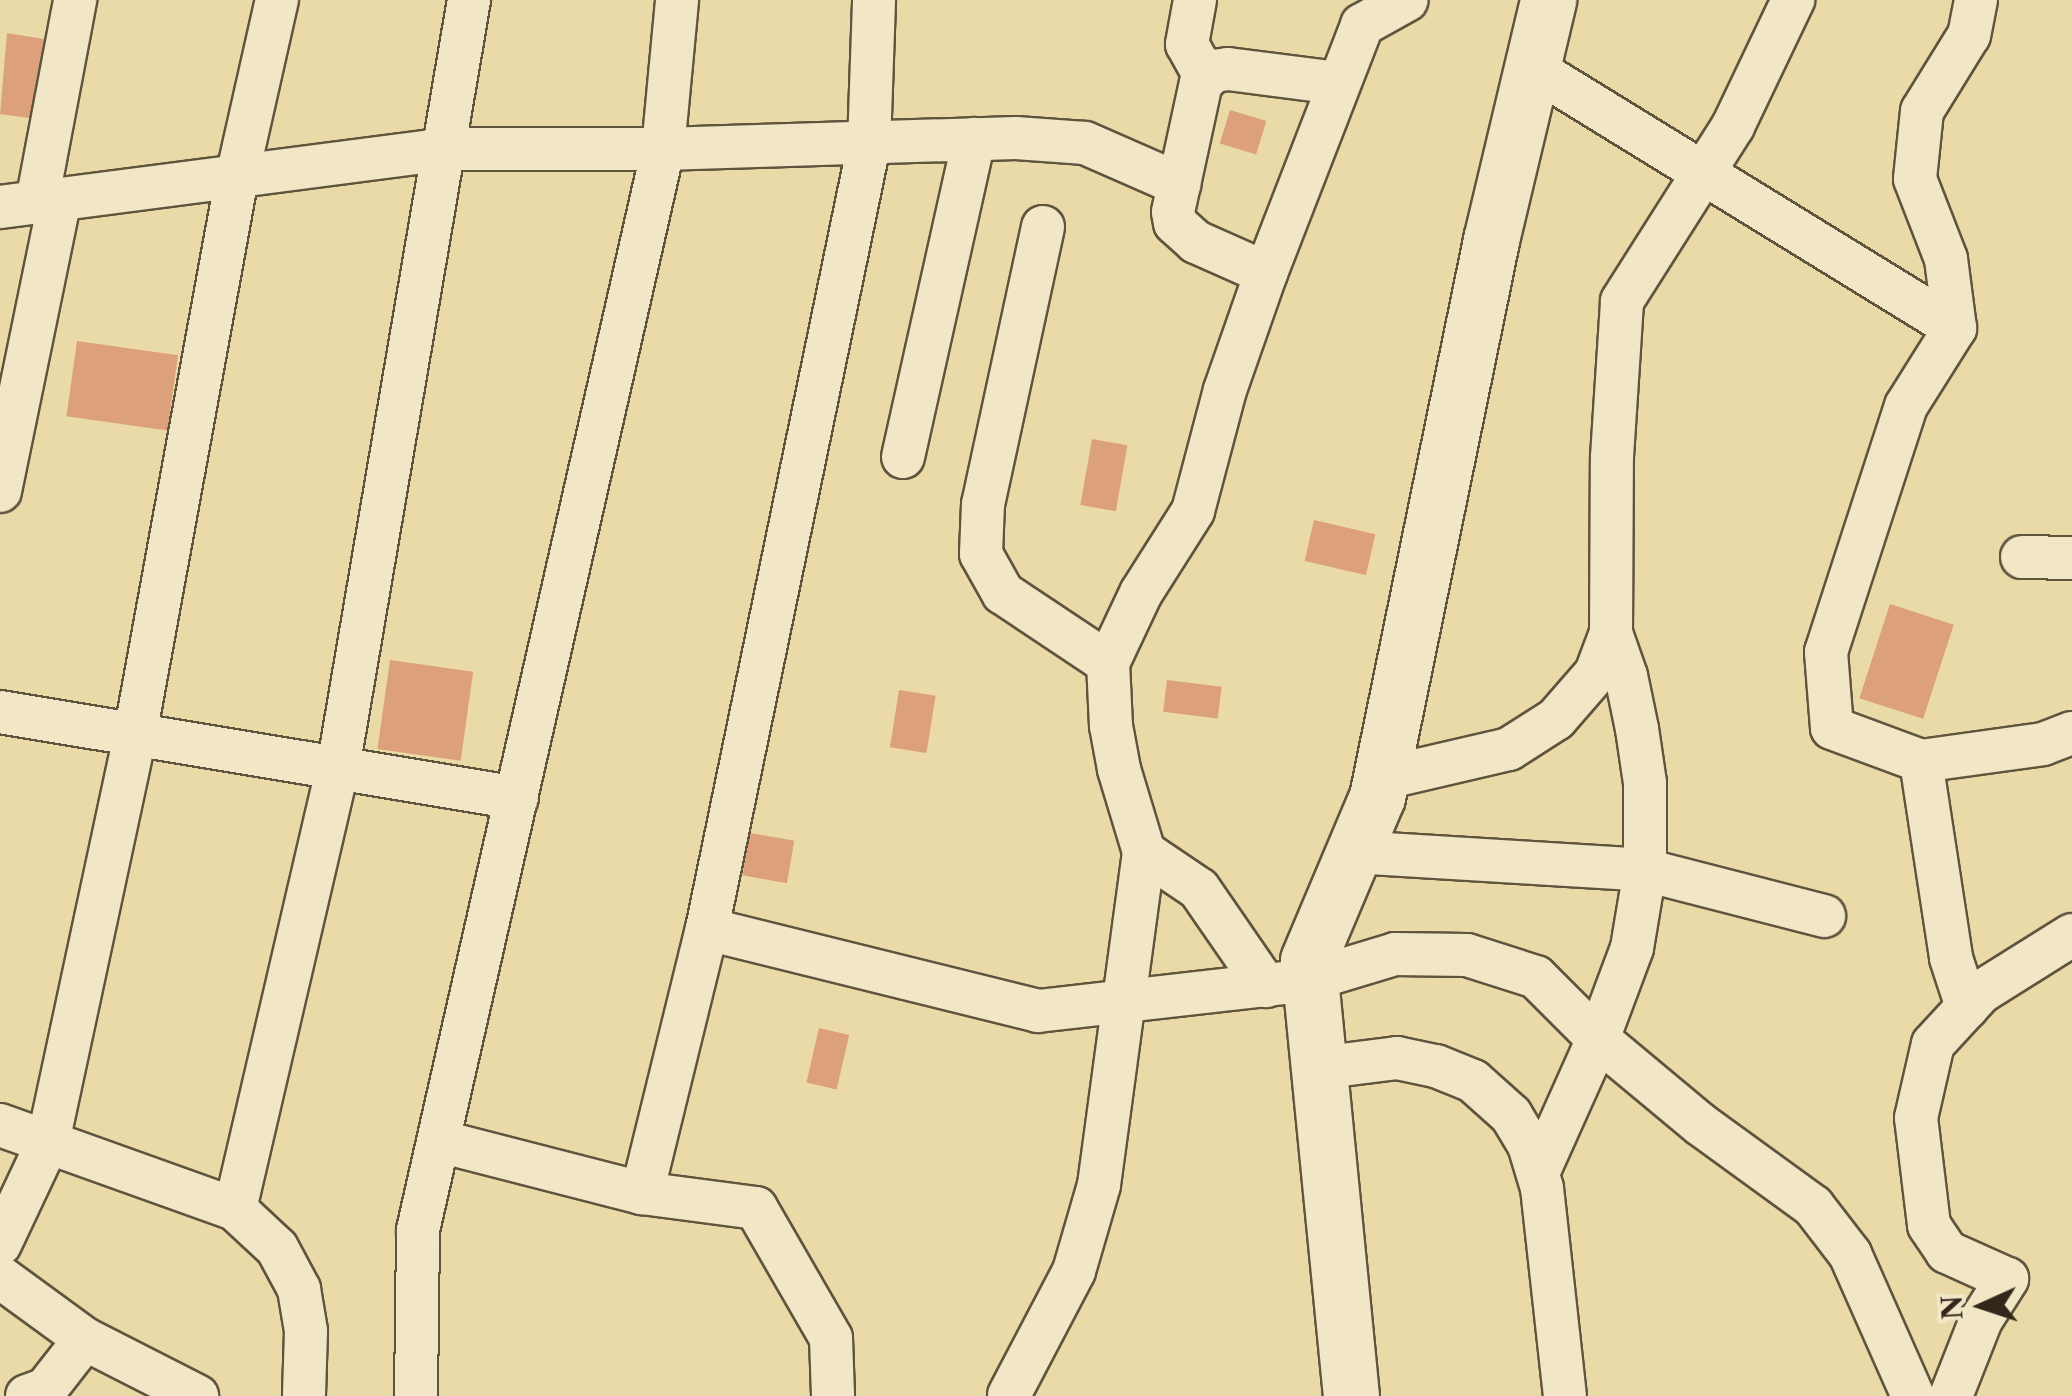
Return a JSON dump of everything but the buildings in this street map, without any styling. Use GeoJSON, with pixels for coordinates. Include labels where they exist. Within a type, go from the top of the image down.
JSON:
{"type":"FeatureCollection","features":[{"type":"Feature","properties":{"kind":"street"},"geometry":{"type":"LineString","coordinates":[[0,491],[32,203],[75,0]]}},
{"type":"Feature","properties":{"kind":"street"},"geometry":{"type":"LineString","coordinates":[[0,1244],[48,1142],[135,734],[237,177],[277,0]]}},
{"type":"Feature","properties":{"kind":"street"},"geometry":{"type":"LineString","coordinates":[[235,1210],[338,768],[470,0]]}},
{"type":"Feature","properties":{"kind":"street"},"geometry":{"type":"LineString","coordinates":[[416,1396],[418,1230],[663,150],[677,0]]}},
{"type":"Feature","properties":{"kind":"street"},"geometry":{"type":"LineString","coordinates":[[642,1193],[708,929],[869,145],[874,0]]}},
{"type":"Feature","properties":{"kind":"street"},"geometry":{"type":"LineString","coordinates":[[1194,0],[1187,44],[1206,77],[1173,212],[1180,232],[1266,273]]}},
{"type":"Feature","properties":{"kind":"street"},"geometry":{"type":"LineString","coordinates":[[1009,1395],[1074,1271],[1094,1203],[1124,1002],[1144,852],[1119,769],[1111,726],[1108,663],[1140,593],[1193,511],[1225,390],[1362,25],[1407,0]]}},
{"type":"Feature","properties":{"kind":"street"},"geometry":{"type":"LineString","coordinates":[[1288,983],[1308,960],[1380,779],[1458,396],[1548,0]]}},
{"type":"Feature","properties":{"kind":"street"},"geometry":{"type":"LineString","coordinates":[[1538,1174],[1598,1039],[1632,948],[1645,870],[1644,783],[1637,729],[1626,676],[1611,633],[1612,457],[1622,302],[1733,126],[1793,0]]}},
{"type":"Feature","properties":{"kind":"street"},"geometry":{"type":"LineString","coordinates":[[1976,0],[1969,35],[1922,112],[1915,178],[1946,259],[1954,328],[1906,406],[1826,652],[1832,728],[1921,761],[2043,744],[2072,733]]}},
{"type":"Feature","properties":{"kind":"street"},"geometry":{"type":"LineString","coordinates":[[1532,67],[1954,328]]}},
{"type":"Feature","properties":{"kind":"street"},"geometry":{"type":"LineString","coordinates":[[1206,77],[1228,70],[1338,82]]}},
{"type":"Feature","properties":{"kind":"street"},"geometry":{"type":"LineString","coordinates":[[32,203],[447,149],[663,150],[974,139],[1086,143],[1179,184]]}},
{"type":"Feature","properties":{"kind":"street"},"geometry":{"type":"LineString","coordinates":[[904,458],[974,139]]}},
{"type":"Feature","properties":{"kind":"street"},"geometry":{"type":"LineString","coordinates":[[1043,227],[984,504],[982,554],[1002,592],[1108,663]]}},
{"type":"Feature","properties":{"kind":"street"},"geometry":{"type":"LineString","coordinates":[[2022,557],[2072,558]]}},
{"type":"Feature","properties":{"kind":"street"},"geometry":{"type":"LineString","coordinates":[[1380,779],[1509,749],[1525,739],[1556,719],[1596,673],[1611,633]]}},
{"type":"Feature","properties":{"kind":"street"},"geometry":{"type":"LineString","coordinates":[[0,712],[516,798]]}},
{"type":"Feature","properties":{"kind":"street"},"geometry":{"type":"LineString","coordinates":[[1921,761],[1952,958],[1967,1007]]}},
{"type":"Feature","properties":{"kind":"street"},"geometry":{"type":"LineString","coordinates":[[1144,852],[1199,890],[1288,983],[1318,1068],[1351,1396]]}},
{"type":"Feature","properties":{"kind":"street"},"geometry":{"type":"LineString","coordinates":[[1354,852],[1645,870],[1824,916]]}},
{"type":"Feature","properties":{"kind":"street"},"geometry":{"type":"LineString","coordinates":[[708,929],[1038,1011],[1288,983],[1395,954],[1467,955],[1536,978],[1598,1039],[1743,1160],[1812,1206],[1850,1254],[1914,1396]]}},
{"type":"Feature","properties":{"kind":"street"},"geometry":{"type":"LineString","coordinates":[[1950,1396],[1982,1320],[2007,1279],[1947,1252],[1929,1224],[1916,1118],[1933,1044],[1981,992],[2072,935]]}},
{"type":"Feature","properties":{"kind":"street"},"geometry":{"type":"LineString","coordinates":[[1318,1068],[1397,1058],[1436,1066],[1473,1082],[1511,1115],[1530,1145],[1538,1174],[1566,1396]]}},
{"type":"Feature","properties":{"kind":"street"},"geometry":{"type":"LineString","coordinates":[[0,1125],[235,1210],[277,1248],[298,1289],[306,1331],[304,1396]]}},
{"type":"Feature","properties":{"kind":"street"},"geometry":{"type":"LineString","coordinates":[[439,1141],[642,1193],[756,1208],[831,1338],[833,1396]]}},
{"type":"Feature","properties":{"kind":"street"},"geometry":{"type":"LineString","coordinates":[[0,1277],[85,1340],[197,1396]]}},
{"type":"Feature","properties":{"kind":"street"},"geometry":{"type":"LineString","coordinates":[[26,1396],[46,1389],[85,1340]]}}]}
